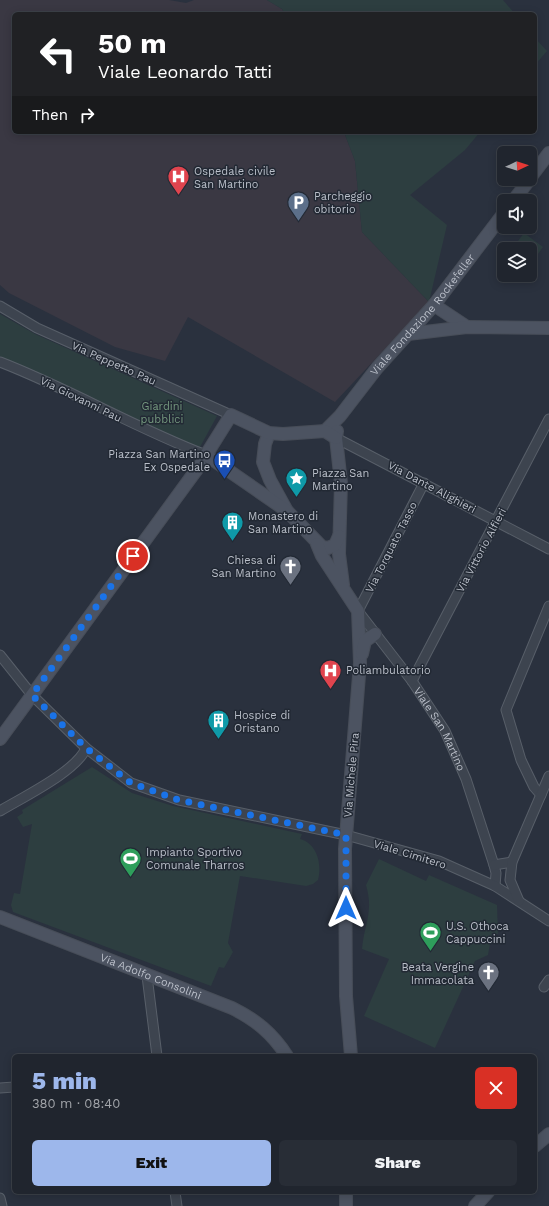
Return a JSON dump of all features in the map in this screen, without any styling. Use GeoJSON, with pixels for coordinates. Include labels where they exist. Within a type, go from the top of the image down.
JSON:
{"type":"FeatureCollection","features":[{"type":"Feature","properties":{"kind":"street"},"geometry":{"type":"LineString","coordinates":[[537,169],[549,153]]}},
{"type":"Feature","properties":{"kind":"street"},"geometry":{"type":"LineString","coordinates":[[518,194],[525,186]]}},
{"type":"Feature","properties":{"kind":"street","name":"Viale Fondazione Rockefeller"},"geometry":{"type":"LineString","coordinates":[[324,431],[340,416],[377,368],[434,305],[497,221]]}},
{"type":"Feature","properties":{"kind":"street"},"geometry":{"type":"LineString","coordinates":[[434,305],[468,327]]}},
{"type":"Feature","properties":{"kind":"street","name":"Via Peppetto Pau"},"geometry":{"type":"LineString","coordinates":[[0,306],[37,328],[231,415]]}},
{"type":"Feature","properties":{"kind":"street"},"geometry":{"type":"LineString","coordinates":[[408,334],[468,327],[549,328]]}},
{"type":"Feature","properties":{"kind":"street","name":"Via Giovanni Pau"},"geometry":{"type":"LineString","coordinates":[[0,362],[76,395],[203,460]]}},
{"type":"Feature","properties":{"kind":"street"},"geometry":{"type":"LineString","coordinates":[[0,739],[203,460],[231,415],[269,433],[283,434],[324,431],[336,438],[341,483],[339,554],[344,589]]}},
{"type":"Feature","properties":{"kind":"street","name":"Viale Fondazione Rockefeller"},"geometry":{"type":"LineString","coordinates":[[336,438],[340,416]]}},
{"type":"Feature","properties":{"kind":"street","name":"Via Vittorio Alfieri"},"geometry":{"type":"LineString","coordinates":[[412,681],[549,418]]}},
{"type":"Feature","properties":{"kind":"street"},"geometry":{"type":"LineString","coordinates":[[269,433],[265,444],[263,462],[270,480],[287,510],[317,544],[322,547],[332,547],[337,542],[339,534]]}},
{"type":"Feature","properties":{"kind":"street","name":"Via Dante Alighieri"},"geometry":{"type":"LineString","coordinates":[[336,438],[549,549]]}},
{"type":"Feature","properties":{"kind":"street"},"geometry":{"type":"LineString","coordinates":[[203,460],[287,510]]}},
{"type":"Feature","properties":{"kind":"street","name":"Via Torquato Tasso"},"geometry":{"type":"LineString","coordinates":[[358,611],[424,483]]}},
{"type":"Feature","properties":{"kind":"street"},"geometry":{"type":"LineString","coordinates":[[317,544],[322,556],[344,589]]}},
{"type":"Feature","properties":{"kind":"street","name":"Viale San Martino"},"geometry":{"type":"LineString","coordinates":[[344,589],[358,611],[412,681],[445,730],[466,779],[494,865],[496,873],[495,886]]}},
{"type":"Feature","properties":{"kind":"street"},"geometry":{"type":"LineString","coordinates":[[541,795],[534,787],[522,760],[506,710],[549,606]]}},
{"type":"Feature","properties":{"kind":"street","name":"Via Michele Pira"},"geometry":{"type":"LineString","coordinates":[[351,1054],[346,996],[346,835],[360,663],[358,611]]}},
{"type":"Feature","properties":{"kind":"street","name":"Via Michele Pira"},"geometry":{"type":"LineString","coordinates":[[360,663],[365,641],[375,634]]}},
{"type":"Feature","properties":{"kind":"street","name":"Viale Cimitero"},"geometry":{"type":"LineString","coordinates":[[0,655],[32,695],[86,748],[131,783],[186,801],[346,835],[439,861],[495,886]]}},
{"type":"Feature","properties":{"kind":"street"},"geometry":{"type":"LineString","coordinates":[[0,811],[68,770],[83,755],[86,748]]}},
{"type":"Feature","properties":{"kind":"street"},"geometry":{"type":"LineString","coordinates":[[519,901],[510,880],[512,862],[549,776]]}},
{"type":"Feature","properties":{"kind":"street"},"geometry":{"type":"LineString","coordinates":[[494,865],[512,862]]}},
{"type":"Feature","properties":{"kind":"street"},"geometry":{"type":"LineString","coordinates":[[495,886],[549,921]]}},
{"type":"Feature","properties":{"kind":"street","name":"Via Adolfo Consolini"},"geometry":{"type":"LineString","coordinates":[[0,917],[252,1018],[279,1043],[286,1054]]}},
{"type":"Feature","properties":{"kind":"street"},"geometry":{"type":"LineString","coordinates":[[147,976],[157,1054]]}},
{"type":"Feature","properties":{"kind":"street"},"geometry":{"type":"LineString","coordinates":[[0,1088],[12,1087]]}},
{"type":"Feature","properties":{"kind":"street"},"geometry":{"type":"LineString","coordinates":[[537,1144],[549,1134]]}},
{"type":"Feature","properties":{"kind":"street"},"geometry":{"type":"LineString","coordinates":[[175,1194],[177,1206]]}},
{"type":"Feature","properties":{"kind":"street"},"geometry":{"type":"LineString","coordinates":[[346,1194],[346,1206]]}},
{"type":"Feature","properties":{"kind":"street"},"geometry":{"type":"LineString","coordinates":[[475,1206],[486,1194]]}},
{"type":"Feature","properties":{"kind":"street"},"geometry":{"type":"LineString","coordinates":[[0,1198],[2,1206]]}},
{"type":"Feature","properties":{"kind":"shaded area","name":"Ospedale civile San Martino"},"geometry":{"type":"Polygon","coordinates":[[[0,0],[169,0],[186,3],[194,0],[267,0],[282,9],[284,12],[12,12],[12,134],[345,134],[355,161],[362,232],[429,302],[335,402],[188,317],[165,361],[115,347],[9,293],[0,285],[0,0]]]}},
{"type":"Feature","properties":{"kind":"green space"},"geometry":{"type":"Polygon","coordinates":[[[267,0],[503,0],[513,12],[284,12],[282,9],[267,0]]]}},
{"type":"Feature","properties":{"kind":"green space"},"geometry":{"type":"Polygon","coordinates":[[[537,40],[547,51],[537,63],[537,40]]]}},
{"type":"Feature","properties":{"kind":"green space"},"geometry":{"type":"Polygon","coordinates":[[[345,134],[478,134],[465,150],[410,195],[447,225],[429,302],[362,232],[355,161],[345,134]]]}},
{"type":"Feature","properties":{"kind":"green space"},"geometry":{"type":"Polygon","coordinates":[[[523,234],[525,234],[536,242],[517,242],[523,234]]]}},
{"type":"Feature","properties":{"kind":"green space"},"geometry":{"type":"Polygon","coordinates":[[[537,243],[543,247],[537,255],[537,243]]]}},
{"type":"Feature","properties":{"kind":"green space","name":"Giardini pubblici"},"geometry":{"type":"Polygon","coordinates":[[[0,314],[35,334],[217,416],[200,447],[154,430],[77,391],[0,357],[0,314]]]}},
{"type":"Feature","properties":{"kind":"green space","name":"Impianto Sportivo Comunale Tharros"},"geometry":{"type":"Polygon","coordinates":[[[92,767],[132,793],[173,806],[302,834],[300,839],[311,845],[315,850],[319,862],[318,880],[313,884],[306,886],[240,876],[228,943],[233,952],[224,968],[219,967],[211,986],[13,912],[11,905],[14,893],[20,894],[32,824],[23,827],[17,817],[23,813],[22,810],[92,767]]]}},
{"type":"Feature","properties":{"kind":"green space","name":"U.S. Othoca Cappuccini"},"geometry":{"type":"Polygon","coordinates":[[[379,859],[426,881],[429,875],[497,905],[498,934],[492,933],[488,955],[475,961],[435,1048],[364,1016],[389,959],[362,949],[369,911],[366,885],[379,859]]]}},
{"type":"Feature","properties":{"kind":"place","name":"Ospedale civile San Martino"},"geometry":{"type":"Point","coordinates":[179,196]}},
{"type":"Feature","properties":{"kind":"place","name":"Parcheggio obitorio"},"geometry":{"type":"Point","coordinates":[298,222]}},
{"type":"Feature","properties":{"kind":"place","name":"Piazza San Martino Ex Ospedale"},"geometry":{"type":"Point","coordinates":[225,480]}},
{"type":"Feature","properties":{"kind":"place","name":"Piazza San Martino"},"geometry":{"type":"Point","coordinates":[297,498]}},
{"type":"Feature","properties":{"kind":"place","name":"Monastero di San Martino"},"geometry":{"type":"Point","coordinates":[232,542]}},
{"type":"Feature","properties":{"kind":"place","name":"Chiesa di San Martino"},"geometry":{"type":"Point","coordinates":[291,586]}},
{"type":"Feature","properties":{"kind":"place","name":"Poliambulatorio"},"geometry":{"type":"Point","coordinates":[330,690]}},
{"type":"Feature","properties":{"kind":"place","name":"Hospice di Oristano"},"geometry":{"type":"Point","coordinates":[218,740]}},
{"type":"Feature","properties":{"kind":"place","name":"Impianto Sportivo Comunale Tharros"},"geometry":{"type":"Point","coordinates":[131,878]}},
{"type":"Feature","properties":{"kind":"place","name":"U.S. Othoca Cappuccini"},"geometry":{"type":"Point","coordinates":[430,952]}},
{"type":"Feature","properties":{"kind":"place","name":"Beata Vergine Immacolata"},"geometry":{"type":"Point","coordinates":[489,992]}},
{"type":"Feature","properties":{"kind":"route"},"geometry":{"type":"LineString","coordinates":[[133,556],[32,695],[86,748],[131,783],[179,800],[346,835],[346,908]]}}]}
